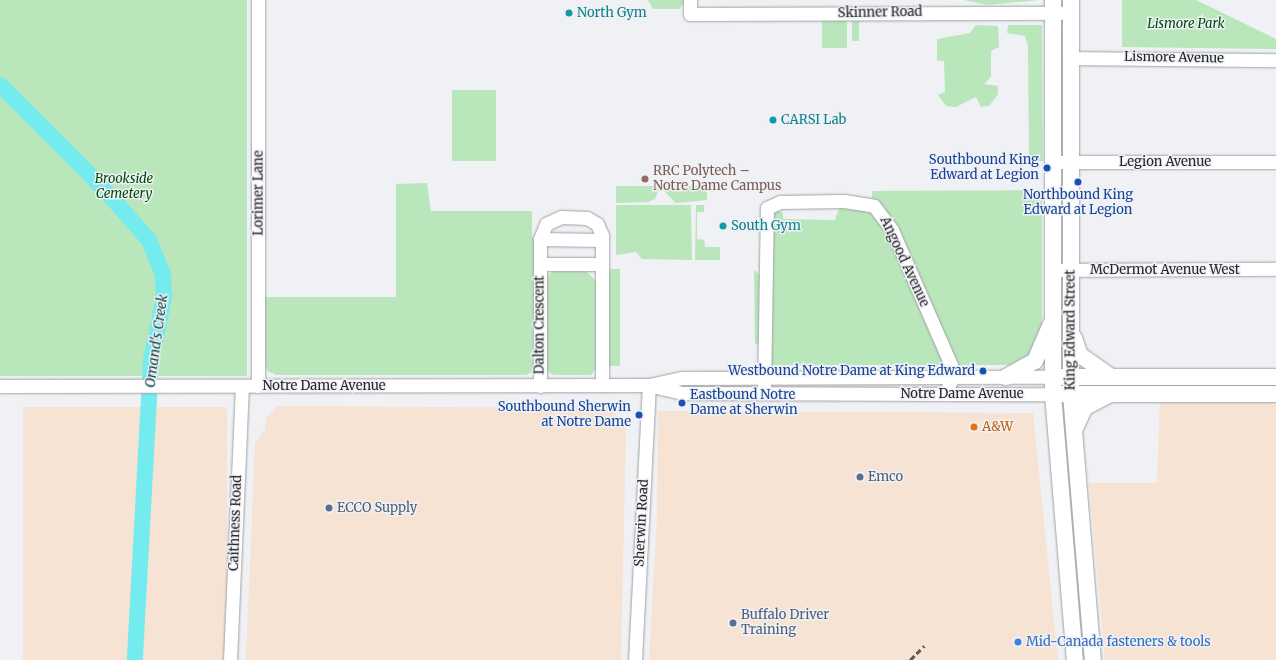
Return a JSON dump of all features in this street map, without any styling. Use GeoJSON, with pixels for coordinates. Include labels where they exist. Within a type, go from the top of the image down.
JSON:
{"type":"FeatureCollection","features":[{"type":"Feature","properties":{"kind":"main road","name":"King Edward Street"},"geometry":{"type":"LineString","coordinates":[[1053,6],[1053,394],[1075,660]]}},
{"type":"Feature","properties":{"kind":"main road","name":"King Edward Street"},"geometry":{"type":"LineString","coordinates":[[1071,6],[1072,162],[1070,377],[1093,660]]}},
{"type":"Feature","properties":{"kind":"main road"},"geometry":{"type":"LineString","coordinates":[[1006,377],[1035,361],[1054,319]]}},
{"type":"Feature","properties":{"kind":"main road"},"geometry":{"type":"LineString","coordinates":[[1071,327],[1080,355],[1095,369],[1113,378]]}},
{"type":"Feature","properties":{"kind":"main road","name":"Notre Dame Avenue"},"geometry":{"type":"LineString","coordinates":[[1053,377],[1276,377]]}},
{"type":"Feature","properties":{"kind":"main road"},"geometry":{"type":"LineString","coordinates":[[1074,431],[1085,407],[1096,400],[1118,393]]}},
{"type":"Feature","properties":{"kind":"main road","name":"Notre Dame Avenue"},"geometry":{"type":"LineString","coordinates":[[1053,394],[1276,394]]}},
{"type":"Feature","properties":{"kind":"street","name":"Lorimer Lane"},"geometry":{"type":"LineString","coordinates":[[258,0],[258,386]]}},
{"type":"Feature","properties":{"kind":"street","name":"Skinner Road"},"geometry":{"type":"LineString","coordinates":[[690,0],[690,14],[1071,6]]}},
{"type":"Feature","properties":{"kind":"street","name":"Lismore Avenue"},"geometry":{"type":"LineString","coordinates":[[1071,58],[1276,60]]}},
{"type":"Feature","properties":{"kind":"street","name":"Legion Avenue"},"geometry":{"type":"LineString","coordinates":[[1054,162],[1276,162]]}},
{"type":"Feature","properties":{"kind":"street","name":"Angood Avenue"},"geometry":{"type":"LineString","coordinates":[[764,393],[767,208],[780,202],[844,202],[869,204],[885,219],[951,365],[953,377]]}},
{"type":"Feature","properties":{"kind":"street","name":"Dalton Crescent"},"geometry":{"type":"LineString","coordinates":[[540,386],[540,239],[549,220],[581,217],[597,224],[602,240],[602,385]]}},
{"type":"Feature","properties":{"kind":"street"},"geometry":{"type":"LineString","coordinates":[[540,239],[602,240]]}},
{"type":"Feature","properties":{"kind":"street","name":"Dalton Crescent"},"geometry":{"type":"LineString","coordinates":[[540,264],[602,264]]}},
{"type":"Feature","properties":{"kind":"street","name":"McDermot Avenue West"},"geometry":{"type":"LineString","coordinates":[[1054,270],[1276,269]]}},
{"type":"Feature","properties":{"kind":"street"},"geometry":{"type":"LineString","coordinates":[[813,377],[813,393]]}},
{"type":"Feature","properties":{"kind":"street"},"geometry":{"type":"LineString","coordinates":[[945,393],[953,377]]}},
{"type":"Feature","properties":{"kind":"street","name":"Notre Dame Avenue"},"geometry":{"type":"LineString","coordinates":[[0,386],[540,386],[649,385],[682,378],[1053,377]]}},
{"type":"Feature","properties":{"kind":"street","name":"Notre Dame Avenue"},"geometry":{"type":"LineString","coordinates":[[649,385],[682,393],[1053,394]]}},
{"type":"Feature","properties":{"kind":"street","name":"Sherwin Road"},"geometry":{"type":"LineString","coordinates":[[636,660],[649,385]]}},
{"type":"Feature","properties":{"kind":"street","name":"Caithness Road"},"geometry":{"type":"LineString","coordinates":[[230,660],[242,386]]}},
{"type":"Feature","properties":{"kind":"shaded area"},"geometry":{"type":"Polygon","coordinates":[[[1160,401],[1276,402],[1276,660],[1105,660],[1089,483],[1157,483],[1160,401]]]}},
{"type":"Feature","properties":{"kind":"shaded area"},"geometry":{"type":"Polygon","coordinates":[[[278,406],[611,408],[626,430],[621,660],[246,660],[255,444],[265,430],[266,418],[278,406]]]}},
{"type":"Feature","properties":{"kind":"shaded area"},"geometry":{"type":"Polygon","coordinates":[[[23,407],[227,407],[227,660],[23,660],[23,407]]]}},
{"type":"Feature","properties":{"kind":"shaded area"},"geometry":{"type":"Polygon","coordinates":[[[658,411],[1033,413],[1058,660],[649,660],[657,515],[658,411]]]}},
{"type":"Feature","properties":{"kind":"green space","name":"Brookside Cemetery"},"geometry":{"type":"Polygon","coordinates":[[[0,0],[247,0],[247,376],[0,376],[0,0]]]}},
{"type":"Feature","properties":{"kind":"green space"},"geometry":{"type":"Polygon","coordinates":[[[648,0],[684,0],[684,4],[679,9],[653,9],[648,0]]]}},
{"type":"Feature","properties":{"kind":"green space"},"geometry":{"type":"Polygon","coordinates":[[[964,0],[1040,0],[988,5],[964,0]]]}},
{"type":"Feature","properties":{"kind":"green space","name":"Lismore Park"},"geometry":{"type":"Polygon","coordinates":[[[1122,0],[1196,0],[1276,39],[1276,49],[1122,47],[1122,0]]]}},
{"type":"Feature","properties":{"kind":"green space"},"geometry":{"type":"Polygon","coordinates":[[[822,20],[847,20],[847,48],[822,48],[822,20]]]}},
{"type":"Feature","properties":{"kind":"green space"},"geometry":{"type":"Polygon","coordinates":[[[852,20],[859,20],[859,41],[852,41],[852,20]]]}},
{"type":"Feature","properties":{"kind":"green space"},"geometry":{"type":"Polygon","coordinates":[[[976,25],[998,26],[999,47],[991,51],[991,77],[984,84],[998,86],[998,94],[989,106],[981,107],[976,97],[956,107],[946,106],[938,95],[945,92],[944,61],[937,61],[937,39],[970,33],[976,25]]]}},
{"type":"Feature","properties":{"kind":"green space"},"geometry":{"type":"Polygon","coordinates":[[[1008,25],[1042,25],[1043,161],[1029,161],[1028,46],[1025,36],[1007,33],[1008,25]]]}},
{"type":"Feature","properties":{"kind":"green space"},"geometry":{"type":"Polygon","coordinates":[[[1061,26],[1062,31],[1064,156],[1060,149],[1061,26]]]}},
{"type":"Feature","properties":{"kind":"green space"},"geometry":{"type":"Polygon","coordinates":[[[452,90],[496,90],[496,161],[452,161],[452,90]]]}},
{"type":"Feature","properties":{"kind":"green space"},"geometry":{"type":"Polygon","coordinates":[[[427,183],[431,211],[532,211],[532,237],[535,237],[533,372],[526,375],[276,375],[268,371],[264,363],[264,297],[396,297],[396,184],[427,183]]]}},
{"type":"Feature","properties":{"kind":"green space"},"geometry":{"type":"Polygon","coordinates":[[[616,186],[707,186],[707,200],[676,203],[663,190],[658,191],[655,199],[648,202],[616,203],[616,186]]]}},
{"type":"Feature","properties":{"kind":"green space"},"geometry":{"type":"Polygon","coordinates":[[[1042,190],[1042,357],[1034,365],[770,365],[770,215],[776,210],[783,213],[783,219],[835,220],[839,208],[872,212],[872,191],[1042,190]]]}},
{"type":"Feature","properties":{"kind":"green space"},"geometry":{"type":"Polygon","coordinates":[[[616,205],[691,205],[692,260],[642,259],[636,252],[616,255],[616,205]]]}},
{"type":"Feature","properties":{"kind":"green space"},"geometry":{"type":"Polygon","coordinates":[[[696,205],[704,205],[704,212],[697,212],[697,239],[704,240],[705,247],[720,247],[720,260],[695,260],[696,205]]]}},
{"type":"Feature","properties":{"kind":"green space"},"geometry":{"type":"Polygon","coordinates":[[[611,269],[620,269],[620,366],[607,366],[608,271],[611,269]]]}},
{"type":"Feature","properties":{"kind":"green space"},"geometry":{"type":"Polygon","coordinates":[[[555,270],[586,271],[596,281],[597,368],[591,375],[554,375],[546,371],[546,277],[555,270]]]}},
{"type":"Feature","properties":{"kind":"green space"},"geometry":{"type":"Polygon","coordinates":[[[754,270],[760,275],[759,342],[755,345],[754,270]]]}},
{"type":"Feature","properties":{"kind":"waterway","name":"Omand's Creek"},"geometry":{"type":"LineString","coordinates":[[0,85],[103,188],[149,240],[163,274],[164,297],[151,361],[135,660]]}},
{"type":"Feature","properties":{"kind":"railway"},"geometry":{"type":"LineString","coordinates":[[910,660],[924,646]]}},
{"type":"Feature","properties":{"kind":"place","name":"North Gym"},"geometry":{"type":"Point","coordinates":[569,13]}},
{"type":"Feature","properties":{"kind":"place","name":"CARSI Lab"},"geometry":{"type":"Point","coordinates":[773,120]}},
{"type":"Feature","properties":{"kind":"place","name":"Southbound King Edward at Legion"},"geometry":{"type":"Point","coordinates":[1047,168]}},
{"type":"Feature","properties":{"kind":"place","name":"RRC Polytech – Notre Dame Campus"},"geometry":{"type":"Point","coordinates":[645,179]}},
{"type":"Feature","properties":{"kind":"place","name":"Northbound King Edward at Legion"},"geometry":{"type":"Point","coordinates":[1078,182]}},
{"type":"Feature","properties":{"kind":"place","name":"South Gym"},"geometry":{"type":"Point","coordinates":[723,226]}},
{"type":"Feature","properties":{"kind":"place","name":"Westbound Notre Dame at King Edward"},"geometry":{"type":"Point","coordinates":[983,371]}},
{"type":"Feature","properties":{"kind":"place","name":"Eastbound Notre Dame at Sherwin"},"geometry":{"type":"Point","coordinates":[682,403]}},
{"type":"Feature","properties":{"kind":"place","name":"Southbound Sherwin at Notre Dame"},"geometry":{"type":"Point","coordinates":[639,415]}},
{"type":"Feature","properties":{"kind":"place","name":"A&W"},"geometry":{"type":"Point","coordinates":[974,427]}},
{"type":"Feature","properties":{"kind":"place","name":"Emco"},"geometry":{"type":"Point","coordinates":[860,477]}},
{"type":"Feature","properties":{"kind":"place","name":"ECCO Supply"},"geometry":{"type":"Point","coordinates":[329,508]}},
{"type":"Feature","properties":{"kind":"place","name":"Buffalo Driver Training"},"geometry":{"type":"Point","coordinates":[733,623]}},
{"type":"Feature","properties":{"kind":"place","name":"Mid-Canada fasteners & tools"},"geometry":{"type":"Point","coordinates":[1018,642]}}]}
